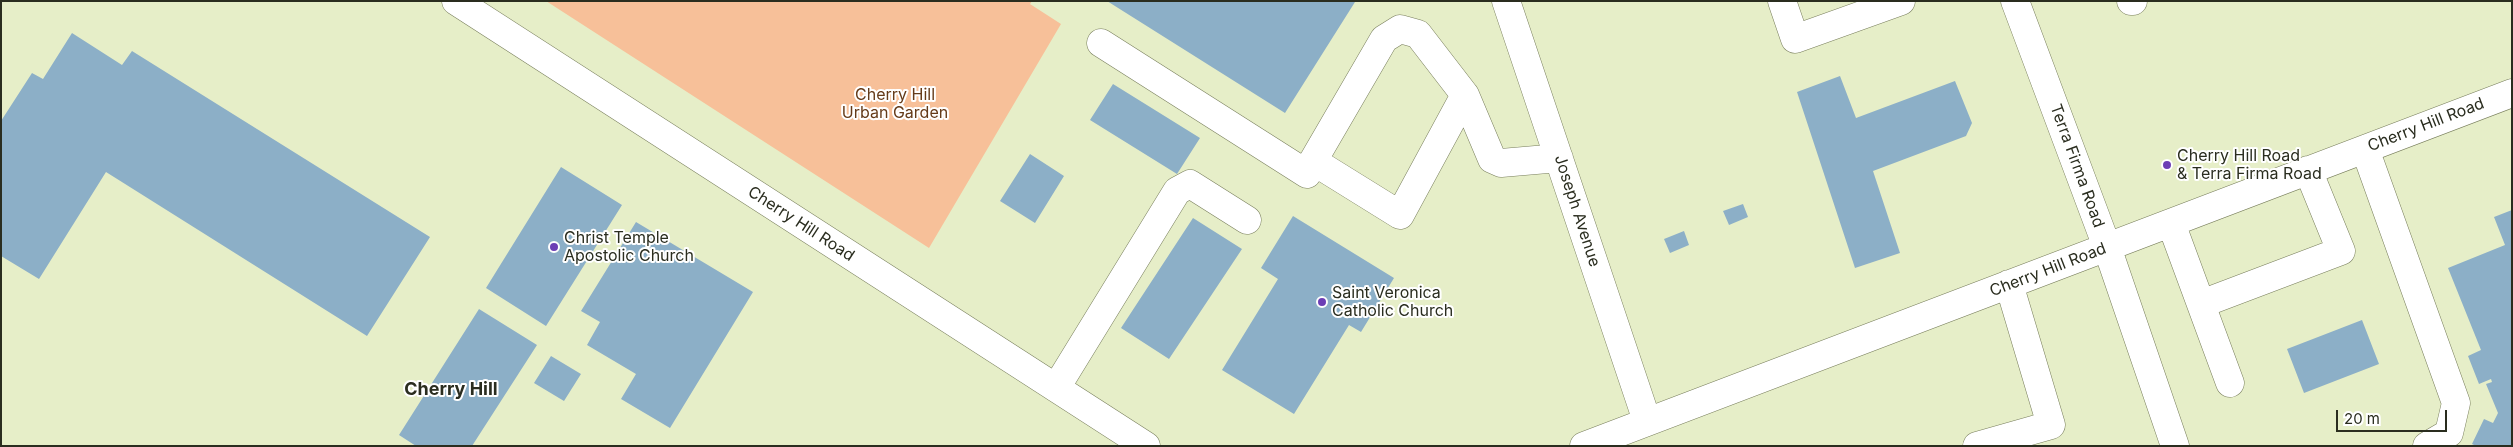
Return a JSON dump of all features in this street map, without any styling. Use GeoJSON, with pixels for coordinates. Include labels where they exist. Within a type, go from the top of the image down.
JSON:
{"type":"FeatureCollection","features":[{"type":"Feature","properties":{"kind":"street","name":"Cherry Hill Road"},"geometry":{"type":"LineString","coordinates":[[456,1],[1056,388],[1136,443]]}},
{"type":"Feature","properties":{"kind":"street","name":"Joseph Avenue"},"geometry":{"type":"LineString","coordinates":[[1506,1],[1647,421]]}},
{"type":"Feature","properties":{"kind":"street"},"geometry":{"type":"LineString","coordinates":[[1782,1],[1795,39],[1902,1]]}},
{"type":"Feature","properties":{"kind":"street","name":"Terra Firma Road"},"geometry":{"type":"LineString","coordinates":[[2015,1],[2107,247],[2175,446]]}},
{"type":"Feature","properties":{"kind":"street"},"geometry":{"type":"LineString","coordinates":[[1101,42],[1307,174],[1384,39],[1400,29],[1418,34],[1466,95],[1492,159],[1501,163],[1559,158]]}},
{"type":"Feature","properties":{"kind":"street","name":"Cherry Hill Road"},"geometry":{"type":"LineString","coordinates":[[1584,446],[2512,93]]}},
{"type":"Feature","properties":{"kind":"street"},"geometry":{"type":"LineString","coordinates":[[1313,161],[1400,215],[1466,95]]}},
{"type":"Feature","properties":{"kind":"street"},"geometry":{"type":"LineString","coordinates":[[2365,149],[2456,403],[2449,432],[2427,446]]}},
{"type":"Feature","properties":{"kind":"street"},"geometry":{"type":"LineString","coordinates":[[2201,304],[2340,251],[2308,170]]}},
{"type":"Feature","properties":{"kind":"street"},"geometry":{"type":"LineString","coordinates":[[1056,388],[1177,191],[1190,184],[1247,220]]}},
{"type":"Feature","properties":{"kind":"street"},"geometry":{"type":"LineString","coordinates":[[2170,223],[2230,383]]}},
{"type":"Feature","properties":{"kind":"street"},"geometry":{"type":"LineString","coordinates":[[1977,446],[2054,436],[2009,284]]}},
{"type":"Feature","properties":{"kind":"green space","name":"Cherry Hill Urban Garden"},"geometry":{"type":"Polygon","coordinates":[[[546,1],[1032,1],[1030,4],[1061,24],[929,248],[546,1]]]}},
{"type":"Feature","properties":{"kind":"building"},"geometry":{"type":"Polygon","coordinates":[[[1107,1],[1353,1],[1355,2],[1285,113],[1107,1]]]}},
{"type":"Feature","properties":{"kind":"building"},"geometry":{"type":"Polygon","coordinates":[[[72,33],[122,65],[132,51],[430,237],[367,336],[106,172],[39,279],[1,256],[1,121],[32,73],[43,79],[72,33]]]}},
{"type":"Feature","properties":{"kind":"building"},"geometry":{"type":"Polygon","coordinates":[[[1840,76],[1856,118],[1955,81],[1972,123],[1966,136],[1873,171],[1900,253],[1855,268],[1797,92],[1840,76]]]}},
{"type":"Feature","properties":{"kind":"building"},"geometry":{"type":"Polygon","coordinates":[[[1113,84],[1200,138],[1177,174],[1090,120],[1113,84]]]}},
{"type":"Feature","properties":{"kind":"building"},"geometry":{"type":"Polygon","coordinates":[[[1030,154],[1064,176],[1035,223],[1000,201],[1030,154]]]}},
{"type":"Feature","properties":{"kind":"building","name":"Christ Temple Apostolic Church"},"geometry":{"type":"Polygon","coordinates":[[[561,167],[622,205],[546,326],[486,288],[561,167]]]}},
{"type":"Feature","properties":{"kind":"building"},"geometry":{"type":"Polygon","coordinates":[[[1743,204],[1748,217],[1729,225],[1723,211],[1743,204]]]}},
{"type":"Feature","properties":{"kind":"building"},"geometry":{"type":"Polygon","coordinates":[[[2512,210],[2512,446],[2476,446],[2472,444],[2484,419],[2493,423],[2498,413],[2486,384],[2492,382],[2491,379],[2479,384],[2468,356],[2481,350],[2448,268],[2505,245],[2494,217],[2512,210]]]}},
{"type":"Feature","properties":{"kind":"building","name":"Saint Veronica Catholic Church"},"geometry":{"type":"Polygon","coordinates":[[[1293,216],[1394,278],[1361,332],[1349,325],[1294,414],[1222,370],[1278,279],[1261,268],[1293,216]]]}},
{"type":"Feature","properties":{"kind":"building"},"geometry":{"type":"Polygon","coordinates":[[[1193,218],[1242,249],[1169,359],[1121,328],[1193,218]]]}},
{"type":"Feature","properties":{"kind":"building"},"geometry":{"type":"Polygon","coordinates":[[[636,222],[753,292],[670,428],[621,399],[636,374],[587,345],[600,322],[581,311],[636,222]]]}},
{"type":"Feature","properties":{"kind":"building"},"geometry":{"type":"Polygon","coordinates":[[[1684,231],[1689,245],[1670,253],[1664,239],[1684,231]]]}},
{"type":"Feature","properties":{"kind":"building"},"geometry":{"type":"Polygon","coordinates":[[[479,309],[537,345],[472,446],[416,446],[399,435],[479,309]]]}},
{"type":"Feature","properties":{"kind":"building"},"geometry":{"type":"Polygon","coordinates":[[[2362,320],[2379,364],[2304,393],[2287,349],[2362,320]]]}},
{"type":"Feature","properties":{"kind":"building"},"geometry":{"type":"Polygon","coordinates":[[[551,356],[581,374],[564,401],[534,383],[551,356]]]}},
{"type":"Feature","properties":{"kind":"place","name":"Cherry Hill Road & Terra Firma Road"},"geometry":{"type":"Point","coordinates":[2167,165]}},
{"type":"Feature","properties":{"kind":"place","name":"Christ Temple Apostolic Church"},"geometry":{"type":"Point","coordinates":[554,247]}},
{"type":"Feature","properties":{"kind":"place","name":"Saint Veronica Catholic Church"},"geometry":{"type":"Point","coordinates":[1322,302]}},
{"type":"Feature","properties":{"kind":"district","name":"Cherry Hill"},"geometry":{"type":"Point","coordinates":[451,390]}}]}
